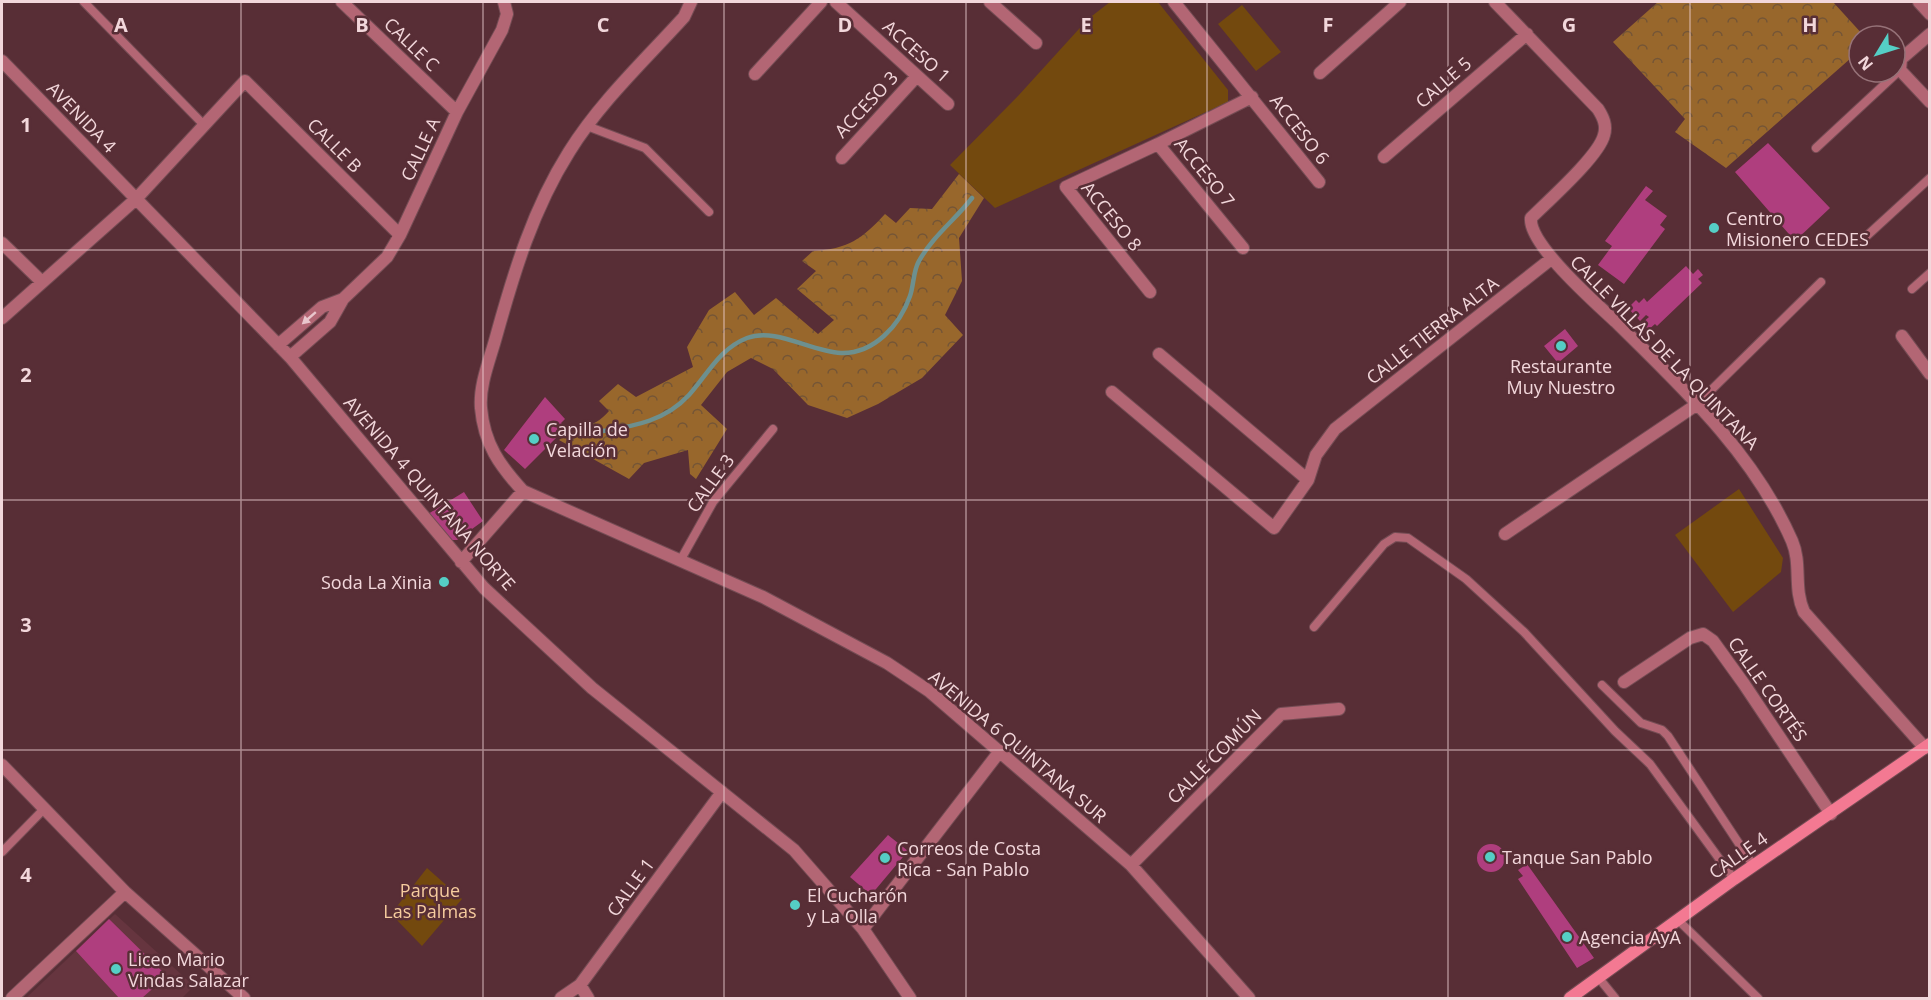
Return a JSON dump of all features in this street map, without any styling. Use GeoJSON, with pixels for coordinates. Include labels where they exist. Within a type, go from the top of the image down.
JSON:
{"type":"FeatureCollection","features":[{"type":"Feature","properties":{"kind":"main road","name":"CALLE 4"},"geometry":{"type":"LineString","coordinates":[[1570,999],[1734,879],[1927,746]]}},
{"type":"Feature","properties":{"kind":"street","name":"CALLE C"},"geometry":{"type":"LineString","coordinates":[[342,2],[457,112]]}},
{"type":"Feature","properties":{"kind":"street","name":"CALLE A"},"geometry":{"type":"LineString","coordinates":[[290,357],[330,322],[343,299],[387,257],[400,235],[457,112],[502,30],[507,14],[504,2]]}},
{"type":"Feature","properties":{"kind":"street"},"geometry":{"type":"LineString","coordinates":[[461,562],[523,491],[498,464],[486,434],[481,407],[485,375],[520,250],[552,183],[587,126],[684,17],[691,2]]}},
{"type":"Feature","properties":{"kind":"street"},"geometry":{"type":"LineString","coordinates":[[755,74],[821,2]]}},
{"type":"Feature","properties":{"kind":"street","name":"ACCESO 1"},"geometry":{"type":"LineString","coordinates":[[836,2],[948,104]]}},
{"type":"Feature","properties":{"kind":"street"},"geometry":{"type":"LineString","coordinates":[[990,2],[1036,43]]}},
{"type":"Feature","properties":{"kind":"street","name":"ACCESO 6"},"geometry":{"type":"LineString","coordinates":[[1174,2],[1319,182]]}},
{"type":"Feature","properties":{"kind":"street"},"geometry":{"type":"LineString","coordinates":[[1320,73],[1400,2]]}},
{"type":"Feature","properties":{"kind":"street","name":"CALLE VILLAS DE LA QUINTANA"},"geometry":{"type":"LineString","coordinates":[[1495,2],[1598,109],[1605,128],[1600,144],[1575,174],[1531,218],[1530,225],[1551,259],[1736,447],[1770,494],[1794,546],[1797,597],[1804,612],[1927,746]]}},
{"type":"Feature","properties":{"kind":"street","name":"CALLE 5"},"geometry":{"type":"LineString","coordinates":[[1384,157],[1527,34]]}},
{"type":"Feature","properties":{"kind":"street"},"geometry":{"type":"LineString","coordinates":[[1907,54],[1929,34]]}},
{"type":"Feature","properties":{"kind":"street","name":"AVENIDA 4"},"geometry":{"type":"LineString","coordinates":[[2,61],[136,199]]}},
{"type":"Feature","properties":{"kind":"street","name":"ACCESO 3"},"geometry":{"type":"LineString","coordinates":[[842,158],[917,76]]}},
{"type":"Feature","properties":{"kind":"street"},"geometry":{"type":"LineString","coordinates":[[1907,78],[1929,102]]}},
{"type":"Feature","properties":{"kind":"street","name":"CALLE B"},"geometry":{"type":"LineString","coordinates":[[203,124],[245,81],[400,235]]}},
{"type":"Feature","properties":{"kind":"street","name":"ACCESO 7"},"geometry":{"type":"LineString","coordinates":[[1243,248],[1158,144],[1252,97]]}},
{"type":"Feature","properties":{"kind":"street"},"geometry":{"type":"LineString","coordinates":[[2,318],[136,199],[203,124]]}},
{"type":"Feature","properties":{"kind":"street","name":"ACCESO 8"},"geometry":{"type":"LineString","coordinates":[[1150,292],[1066,187],[1158,144]]}},
{"type":"Feature","properties":{"kind":"street","name":"AVENIDA 4 QUINTANA NORTE"},"geometry":{"type":"LineString","coordinates":[[136,199],[290,357],[484,588],[592,688],[794,850],[863,929],[910,999]]}},
{"type":"Feature","properties":{"kind":"street"},"geometry":{"type":"LineString","coordinates":[[2,243],[41,281]]}},
{"type":"Feature","properties":{"kind":"street","name":"CALLE TIERRA ALTA"},"geometry":{"type":"LineString","coordinates":[[1112,392],[1274,528],[1308,480],[1316,455],[1335,429],[1551,259]]}},
{"type":"Feature","properties":{"kind":"street","name":"CALLE A"},"geometry":{"type":"LineString","coordinates":[[278,345],[322,307],[343,299]]}},
{"type":"Feature","properties":{"kind":"street"},"geometry":{"type":"LineString","coordinates":[[1902,336],[1929,374]]}},
{"type":"Feature","properties":{"kind":"street"},"geometry":{"type":"LineString","coordinates":[[1159,354],[1308,480]]}},
{"type":"Feature","properties":{"kind":"street"},"geometry":{"type":"LineString","coordinates":[[1505,534],[1696,405]]}},
{"type":"Feature","properties":{"kind":"street","name":"AVENIDA 6 QUINTANA SUR"},"geometry":{"type":"LineString","coordinates":[[523,491],[763,597],[887,663],[929,691],[1131,865],[1249,999]]}},
{"type":"Feature","properties":{"kind":"street","name":"CALLE CORTÉS"},"geometry":{"type":"LineString","coordinates":[[1624,682],[1690,638],[1703,634],[1713,641],[1744,684],[1831,814]]}},
{"type":"Feature","properties":{"kind":"street","name":"CALLE COMÚN"},"geometry":{"type":"LineString","coordinates":[[1131,865],[1281,714],[1339,709]]}},
{"type":"Feature","properties":{"kind":"street"},"geometry":{"type":"LineString","coordinates":[[863,929],[1000,751]]}},
{"type":"Feature","properties":{"kind":"street"},"geometry":{"type":"LineString","coordinates":[[3,768],[125,892],[243,998]]}},
{"type":"Feature","properties":{"kind":"street","name":"CALLE 1"},"geometry":{"type":"LineString","coordinates":[[561,999],[580,985],[722,792]]}},
{"type":"Feature","properties":{"kind":"street"},"geometry":{"type":"LineString","coordinates":[[12,999],[125,892]]}},
{"type":"Feature","properties":{"kind":"street"},"geometry":{"type":"LineString","coordinates":[[580,985],[588,999]]}},
{"type":"Feature","properties":{"kind":"lane"},"geometry":{"type":"LineString","coordinates":[[84,2],[203,124]]}},
{"type":"Feature","properties":{"kind":"lane"},"geometry":{"type":"LineString","coordinates":[[1816,148],[1885,84]]}},
{"type":"Feature","properties":{"kind":"lane"},"geometry":{"type":"LineString","coordinates":[[587,126],[645,148],[709,212]]}},
{"type":"Feature","properties":{"kind":"lane"},"geometry":{"type":"LineString","coordinates":[[1859,243],[1929,178]]}},
{"type":"Feature","properties":{"kind":"lane"},"geometry":{"type":"LineString","coordinates":[[1912,289],[1929,273]]}},
{"type":"Feature","properties":{"kind":"lane"},"geometry":{"type":"LineString","coordinates":[[1696,405],[1821,282]]}},
{"type":"Feature","properties":{"kind":"lane","name":"CALLE 3"},"geometry":{"type":"LineString","coordinates":[[680,561],[713,502],[773,429]]}},
{"type":"Feature","properties":{"kind":"lane"},"geometry":{"type":"LineString","coordinates":[[1314,627],[1384,544],[1395,537],[1408,538],[1466,579],[1524,632],[1615,731],[1650,764],[1734,879]]}},
{"type":"Feature","properties":{"kind":"lane"},"geometry":{"type":"LineString","coordinates":[[1602,685],[1641,723],[1662,730],[1668,736],[1754,865]]}},
{"type":"Feature","properties":{"kind":"lane"},"geometry":{"type":"LineString","coordinates":[[2,852],[43,810]]}},
{"type":"Feature","properties":{"kind":"lane"},"geometry":{"type":"LineString","coordinates":[[1677,920],[1758,999]]}},
{"type":"Feature","properties":{"kind":"lane"},"geometry":{"type":"LineString","coordinates":[[1598,977],[1615,999]]}},
{"type":"Feature","properties":{"kind":"shaded area","name":"Liceo Mario Vindas Salazar"},"geometry":{"type":"Polygon","coordinates":[[[115,914],[194,986],[182,998],[26,998],[115,914]]]}},
{"type":"Feature","properties":{"kind":"green space"},"geometry":{"type":"Polygon","coordinates":[[[1110,2],[1158,2],[1228,90],[1228,102],[995,208],[950,165],[1018,96],[1088,19],[1110,2]]]}},
{"type":"Feature","properties":{"kind":"green space"},"geometry":{"type":"Polygon","coordinates":[[[1658,2],[1833,2],[1853,24],[1847,24],[1847,62],[1726,168],[1675,132],[1685,119],[1613,42],[1658,2]]]}},
{"type":"Feature","properties":{"kind":"green space"},"geometry":{"type":"Polygon","coordinates":[[[1242,5],[1281,52],[1256,71],[1218,24],[1242,5]]]}},
{"type":"Feature","properties":{"kind":"green space"},"geometry":{"type":"Polygon","coordinates":[[[959,174],[984,198],[959,238],[962,281],[945,315],[963,335],[922,378],[878,404],[847,418],[808,405],[773,369],[751,358],[727,372],[701,405],[727,429],[696,479],[690,474],[688,450],[644,463],[629,479],[559,440],[603,417],[609,411],[599,401],[618,384],[636,397],[693,367],[687,347],[709,310],[735,292],[754,315],[776,298],[818,334],[834,320],[797,289],[816,271],[802,261],[813,251],[836,248],[854,241],[885,214],[896,223],[910,208],[932,209],[959,174]]]}},
{"type":"Feature","properties":{"kind":"green space"},"geometry":{"type":"Polygon","coordinates":[[[1739,489],[1783,558],[1781,572],[1733,612],[1675,535],[1739,489]]]}},
{"type":"Feature","properties":{"kind":"green space","name":"Parque Las Palmas"},"geometry":{"type":"Polygon","coordinates":[[[427,868],[462,899],[422,946],[391,914],[427,868]]]}},
{"type":"Feature","properties":{"kind":"building"},"geometry":{"type":"Polygon","coordinates":[[[1768,143],[1830,208],[1795,241],[1735,172],[1768,143]]]}},
{"type":"Feature","properties":{"kind":"building"},"geometry":{"type":"Polygon","coordinates":[[[1646,186],[1653,191],[1645,200],[1667,216],[1660,225],[1665,229],[1624,284],[1598,265],[1612,246],[1605,241],[1646,186]]]}},
{"type":"Feature","properties":{"kind":"building"},"geometry":{"type":"Polygon","coordinates":[[[1686,266],[1693,274],[1698,269],[1703,275],[1698,279],[1702,283],[1657,326],[1655,324],[1648,330],[1642,323],[1649,317],[1646,315],[1640,321],[1628,308],[1636,300],[1639,303],[1644,298],[1647,302],[1686,266]]]}},
{"type":"Feature","properties":{"kind":"building","name":"Restaurante Muy Nuestro"},"geometry":{"type":"Polygon","coordinates":[[[1565,329],[1578,346],[1558,363],[1544,346],[1565,329]]]}},
{"type":"Feature","properties":{"kind":"building","name":"Capilla de Velación"},"geometry":{"type":"Polygon","coordinates":[[[545,397],[565,419],[561,423],[566,428],[525,469],[504,450],[545,397]]]}},
{"type":"Feature","properties":{"kind":"building"},"geometry":{"type":"Polygon","coordinates":[[[464,492],[483,521],[457,540],[448,540],[428,514],[464,492]]]}},
{"type":"Feature","properties":{"kind":"building","name":"Correos de Costa Rica - San Pablo"},"geometry":{"type":"Polygon","coordinates":[[[888,835],[908,851],[871,895],[850,877],[888,835]]]}},
{"type":"Feature","properties":{"kind":"building","name":"Tanque San Pablo"},"geometry":{"type":"Polygon","coordinates":[[[1491,844],[1501,848],[1505,858],[1501,868],[1491,872],[1481,868],[1477,858],[1481,848],[1491,844]]]}},
{"type":"Feature","properties":{"kind":"building","name":"Agencia AyA"},"geometry":{"type":"Polygon","coordinates":[[[1527,864],[1594,958],[1577,968],[1518,879],[1523,876],[1518,870],[1527,864]]]}},
{"type":"Feature","properties":{"kind":"building"},"geometry":{"type":"Polygon","coordinates":[[[109,919],[167,976],[142,998],[119,998],[76,951],[109,919]]]}},
{"type":"Feature","properties":{"kind":"waterway"},"geometry":{"type":"LineString","coordinates":[[603,431],[639,424],[660,416],[680,404],[721,355],[747,338],[758,335],[770,336],[841,353],[864,349],[875,343],[892,327],[906,307],[917,265],[925,252],[972,198]]}},
{"type":"Feature","properties":{"kind":"place","name":"Centro Misionero CEDES"},"geometry":{"type":"Point","coordinates":[1714,228]}},
{"type":"Feature","properties":{"kind":"place","name":"Restaurante Muy Nuestro"},"geometry":{"type":"Point","coordinates":[1561,346]}},
{"type":"Feature","properties":{"kind":"place","name":"Capilla de Velación"},"geometry":{"type":"Point","coordinates":[534,439]}},
{"type":"Feature","properties":{"kind":"place","name":"Soda La Xinia"},"geometry":{"type":"Point","coordinates":[444,582]}},
{"type":"Feature","properties":{"kind":"place","name":"Tanque San Pablo"},"geometry":{"type":"Point","coordinates":[1490,857]}},
{"type":"Feature","properties":{"kind":"place","name":"Correos de Costa Rica - San Pablo"},"geometry":{"type":"Point","coordinates":[885,858]}},
{"type":"Feature","properties":{"kind":"place","name":"El Cucharón y La Olla"},"geometry":{"type":"Point","coordinates":[795,905]}},
{"type":"Feature","properties":{"kind":"place","name":"Agencia AyA"},"geometry":{"type":"Point","coordinates":[1567,937]}},
{"type":"Feature","properties":{"kind":"place","name":"Liceo Mario Vindas Salazar"},"geometry":{"type":"Point","coordinates":[116,969]}}]}
